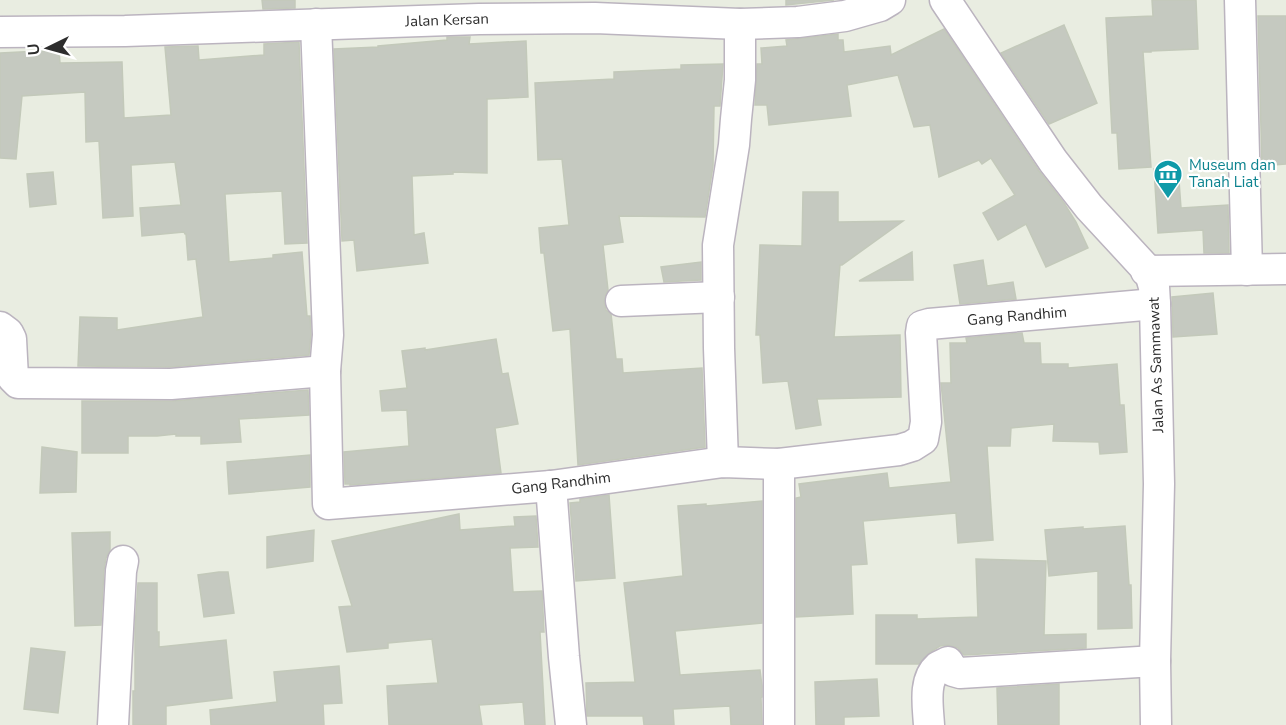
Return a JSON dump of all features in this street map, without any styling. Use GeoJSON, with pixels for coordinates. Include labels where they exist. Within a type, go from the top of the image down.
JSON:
{"type":"FeatureCollection","features":[{"type":"Feature","properties":{"kind":"street","name":"Jalan Kersan"},"geometry":{"type":"LineString","coordinates":[[0,32],[124,31],[244,13],[316,24],[479,19],[556,9],[595,18],[740,24],[798,22],[845,16],[880,6],[890,0]]}},
{"type":"Feature","properties":{"kind":"street"},"geometry":{"type":"LineString","coordinates":[[1240,0],[1247,270]]}},
{"type":"Feature","properties":{"kind":"street","name":"Jalan As Sammawat"},"geometry":{"type":"LineString","coordinates":[[939,1],[1053,161],[1089,207],[1150,273],[1155,304],[1159,484],[1156,725]]}},
{"type":"Feature","properties":{"kind":"street","name":"Gang Randhim"},"geometry":{"type":"LineString","coordinates":[[316,24],[328,335],[325,371],[328,504],[551,486],[723,462],[779,464],[899,450],[923,439],[926,422],[922,326],[1155,304]]}},
{"type":"Feature","properties":{"kind":"street"},"geometry":{"type":"LineString","coordinates":[[723,462],[718,245],[734,146],[740,80],[740,24]]}},
{"type":"Feature","properties":{"kind":"street"},"geometry":{"type":"LineString","coordinates":[[1146,271],[1286,269]]}},
{"type":"Feature","properties":{"kind":"street"},"geometry":{"type":"LineString","coordinates":[[621,302],[719,297]]}},
{"type":"Feature","properties":{"kind":"street"},"geometry":{"type":"LineString","coordinates":[[0,327],[8,333],[11,339],[13,378],[18,383],[171,384],[325,371]]}},
{"type":"Feature","properties":{"kind":"street"},"geometry":{"type":"LineString","coordinates":[[779,464],[779,725]]}},
{"type":"Feature","properties":{"kind":"street"},"geometry":{"type":"LineString","coordinates":[[551,486],[571,725]]}},
{"type":"Feature","properties":{"kind":"street"},"geometry":{"type":"LineString","coordinates":[[113,725],[123,561]]}},
{"type":"Feature","properties":{"kind":"street"},"geometry":{"type":"LineString","coordinates":[[929,725],[928,688],[932,675],[938,667],[948,662],[953,671],[960,673],[1155,661]]}},
{"type":"Feature","properties":{"kind":"building"},"geometry":{"type":"Polygon","coordinates":[[[262,0],[295,0],[295,8],[263,9],[262,0]]]}},
{"type":"Feature","properties":{"kind":"building"},"geometry":{"type":"Polygon","coordinates":[[[786,0],[834,0],[786,5],[786,0]]]}},
{"type":"Feature","properties":{"kind":"building"},"geometry":{"type":"Polygon","coordinates":[[[1152,0],[1196,0],[1198,49],[1143,52],[1151,167],[1119,169],[1117,133],[1112,133],[1106,18],[1153,16],[1152,0]]]}},
{"type":"Feature","properties":{"kind":"building"},"geometry":{"type":"Polygon","coordinates":[[[1258,16],[1286,16],[1286,164],[1262,166],[1258,16]]]}},
{"type":"Feature","properties":{"kind":"building"},"geometry":{"type":"Polygon","coordinates":[[[1064,25],[1097,103],[1049,124],[1001,53],[1064,25]]]}},
{"type":"Feature","properties":{"kind":"building"},"geometry":{"type":"Polygon","coordinates":[[[944,29],[1039,171],[1064,203],[1088,248],[1046,267],[1026,224],[998,240],[983,213],[1015,195],[991,158],[982,164],[979,160],[939,177],[930,125],[914,127],[898,75],[847,85],[851,116],[769,125],[767,105],[755,105],[757,64],[762,64],[761,48],[787,46],[786,40],[838,34],[838,40],[843,40],[844,52],[890,46],[891,55],[944,29]]]}},
{"type":"Feature","properties":{"kind":"building"},"geometry":{"type":"Polygon","coordinates":[[[447,37],[470,37],[469,44],[526,41],[528,97],[487,99],[487,173],[453,172],[453,174],[412,176],[414,235],[424,233],[428,263],[357,271],[354,240],[342,241],[334,49],[447,40],[447,37]]]}},
{"type":"Feature","properties":{"kind":"building"},"geometry":{"type":"Polygon","coordinates":[[[299,42],[307,243],[285,244],[282,191],[225,194],[229,262],[273,258],[273,255],[302,252],[307,316],[310,316],[309,355],[170,367],[78,366],[80,317],[117,318],[117,330],[203,317],[196,259],[188,260],[186,234],[184,232],[142,236],[140,208],[181,205],[175,162],[131,165],[133,216],[103,218],[99,141],[86,142],[85,92],[22,96],[16,159],[0,158],[0,53],[59,50],[60,63],[122,62],[124,118],[171,115],[165,47],[198,46],[199,60],[264,55],[264,44],[299,42]]]}},
{"type":"Feature","properties":{"kind":"building"},"geometry":{"type":"Polygon","coordinates":[[[723,64],[720,106],[714,106],[713,166],[705,217],[619,216],[623,242],[603,245],[608,290],[604,302],[606,310],[611,314],[616,359],[622,359],[623,373],[702,368],[705,447],[578,465],[570,329],[553,331],[539,228],[569,225],[562,159],[538,160],[535,83],[614,79],[614,72],[681,69],[681,65],[723,64]]]}},
{"type":"Feature","properties":{"kind":"building"},"geometry":{"type":"Polygon","coordinates":[[[1178,167],[1181,208],[1228,205],[1229,253],[1204,253],[1203,230],[1158,233],[1154,169],[1178,167]]]}},
{"type":"Feature","properties":{"kind":"building"},"geometry":{"type":"Polygon","coordinates":[[[53,172],[56,204],[30,207],[27,174],[53,172]]]}},
{"type":"Feature","properties":{"kind":"building"},"geometry":{"type":"Polygon","coordinates":[[[803,192],[838,192],[838,222],[903,221],[840,265],[834,337],[900,335],[901,397],[817,399],[821,425],[796,429],[788,381],[763,383],[760,335],[756,335],[760,245],[802,246],[803,192]]]}},
{"type":"Feature","properties":{"kind":"building"},"geometry":{"type":"Polygon","coordinates":[[[912,252],[913,280],[859,281],[912,252]]]}},
{"type":"Feature","properties":{"kind":"building"},"geometry":{"type":"Polygon","coordinates":[[[983,260],[987,286],[1013,282],[1016,299],[960,304],[954,265],[983,260]]]}},
{"type":"Feature","properties":{"kind":"building"},"geometry":{"type":"Polygon","coordinates":[[[701,262],[701,280],[664,282],[661,267],[701,262]]]}},
{"type":"Feature","properties":{"kind":"building"},"geometry":{"type":"Polygon","coordinates":[[[1213,293],[1217,334],[1173,337],[1172,297],[1213,293]]]}},
{"type":"Feature","properties":{"kind":"building"},"geometry":{"type":"Polygon","coordinates":[[[1022,333],[1024,343],[1040,343],[1041,364],[1068,364],[1068,368],[1117,364],[1120,405],[1124,405],[1127,452],[1100,454],[1099,442],[1053,441],[1054,424],[1011,428],[1010,446],[987,446],[993,540],[958,543],[956,513],[863,521],[867,564],[851,565],[853,614],[796,617],[796,498],[801,497],[799,484],[887,473],[889,488],[951,482],[941,383],[951,383],[950,343],[967,343],[966,338],[1022,333]]]}},
{"type":"Feature","properties":{"kind":"building"},"geometry":{"type":"Polygon","coordinates":[[[496,339],[502,374],[508,373],[518,424],[495,428],[501,473],[345,484],[344,452],[409,446],[407,410],[382,411],[380,391],[407,388],[402,351],[425,348],[425,350],[496,339]]]}},
{"type":"Feature","properties":{"kind":"building"},"geometry":{"type":"Polygon","coordinates":[[[308,390],[309,415],[239,419],[241,442],[201,444],[201,436],[176,436],[176,434],[128,436],[128,453],[82,453],[82,401],[172,401],[308,390]]]}},
{"type":"Feature","properties":{"kind":"building"},"geometry":{"type":"Polygon","coordinates":[[[42,447],[77,452],[76,492],[40,493],[42,447]]]}},
{"type":"Feature","properties":{"kind":"building"},"geometry":{"type":"Polygon","coordinates":[[[310,455],[310,487],[229,494],[227,462],[310,455]]]}},
{"type":"Feature","properties":{"kind":"building"},"geometry":{"type":"Polygon","coordinates":[[[609,495],[615,578],[576,581],[570,503],[580,502],[580,499],[609,495]]]}},
{"type":"Feature","properties":{"kind":"building"},"geometry":{"type":"Polygon","coordinates":[[[762,501],[762,623],[675,631],[680,675],[760,670],[762,725],[731,725],[730,706],[673,709],[674,725],[644,725],[643,716],[587,716],[586,683],[635,682],[624,583],[683,576],[678,506],[762,501]]]}},
{"type":"Feature","properties":{"kind":"building"},"geometry":{"type":"Polygon","coordinates":[[[459,514],[460,530],[515,526],[514,517],[536,516],[538,547],[510,548],[513,592],[542,591],[544,632],[540,632],[545,725],[525,725],[523,702],[479,705],[482,725],[389,725],[387,686],[438,683],[432,639],[388,643],[388,648],[347,652],[339,607],[352,606],[332,541],[459,514]]]}},
{"type":"Feature","properties":{"kind":"building"},"geometry":{"type":"Polygon","coordinates":[[[1125,526],[1129,585],[1131,585],[1132,628],[1098,629],[1098,571],[1049,576],[1045,530],[1125,526]]]}},
{"type":"Feature","properties":{"kind":"building"},"geometry":{"type":"Polygon","coordinates":[[[314,530],[313,561],[267,568],[267,537],[314,530]]]}},
{"type":"Feature","properties":{"kind":"building"},"geometry":{"type":"Polygon","coordinates":[[[110,532],[110,550],[104,570],[101,625],[75,626],[72,533],[110,532]]]}},
{"type":"Feature","properties":{"kind":"building"},"geometry":{"type":"Polygon","coordinates":[[[976,559],[1046,561],[1044,635],[1086,634],[1086,648],[964,655],[958,648],[948,645],[940,646],[930,652],[919,664],[876,664],[876,615],[917,615],[917,619],[978,617],[976,559]]]}},
{"type":"Feature","properties":{"kind":"building"},"geometry":{"type":"Polygon","coordinates":[[[228,572],[234,613],[204,617],[198,575],[228,572]]]}},
{"type":"Feature","properties":{"kind":"building"},"geometry":{"type":"Polygon","coordinates":[[[138,583],[157,583],[159,647],[226,640],[232,698],[166,706],[166,725],[133,725],[138,583]]]}},
{"type":"Feature","properties":{"kind":"building"},"geometry":{"type":"Polygon","coordinates":[[[31,648],[65,652],[58,713],[24,709],[31,648]]]}},
{"type":"Feature","properties":{"kind":"building"},"geometry":{"type":"Polygon","coordinates":[[[339,666],[342,703],[323,704],[324,725],[211,725],[210,710],[277,702],[274,672],[339,666]]]}},
{"type":"Feature","properties":{"kind":"building"},"geometry":{"type":"Polygon","coordinates":[[[877,679],[879,716],[844,717],[844,725],[816,725],[815,682],[877,679]]]}},
{"type":"Feature","properties":{"kind":"building"},"geometry":{"type":"Polygon","coordinates":[[[1059,684],[1059,725],[998,725],[997,688],[1059,684]]]}},
{"type":"Feature","properties":{"kind":"place","name":"Museum dan Tanah Liat"},"geometry":{"type":"Point","coordinates":[1168,200]}}]}
